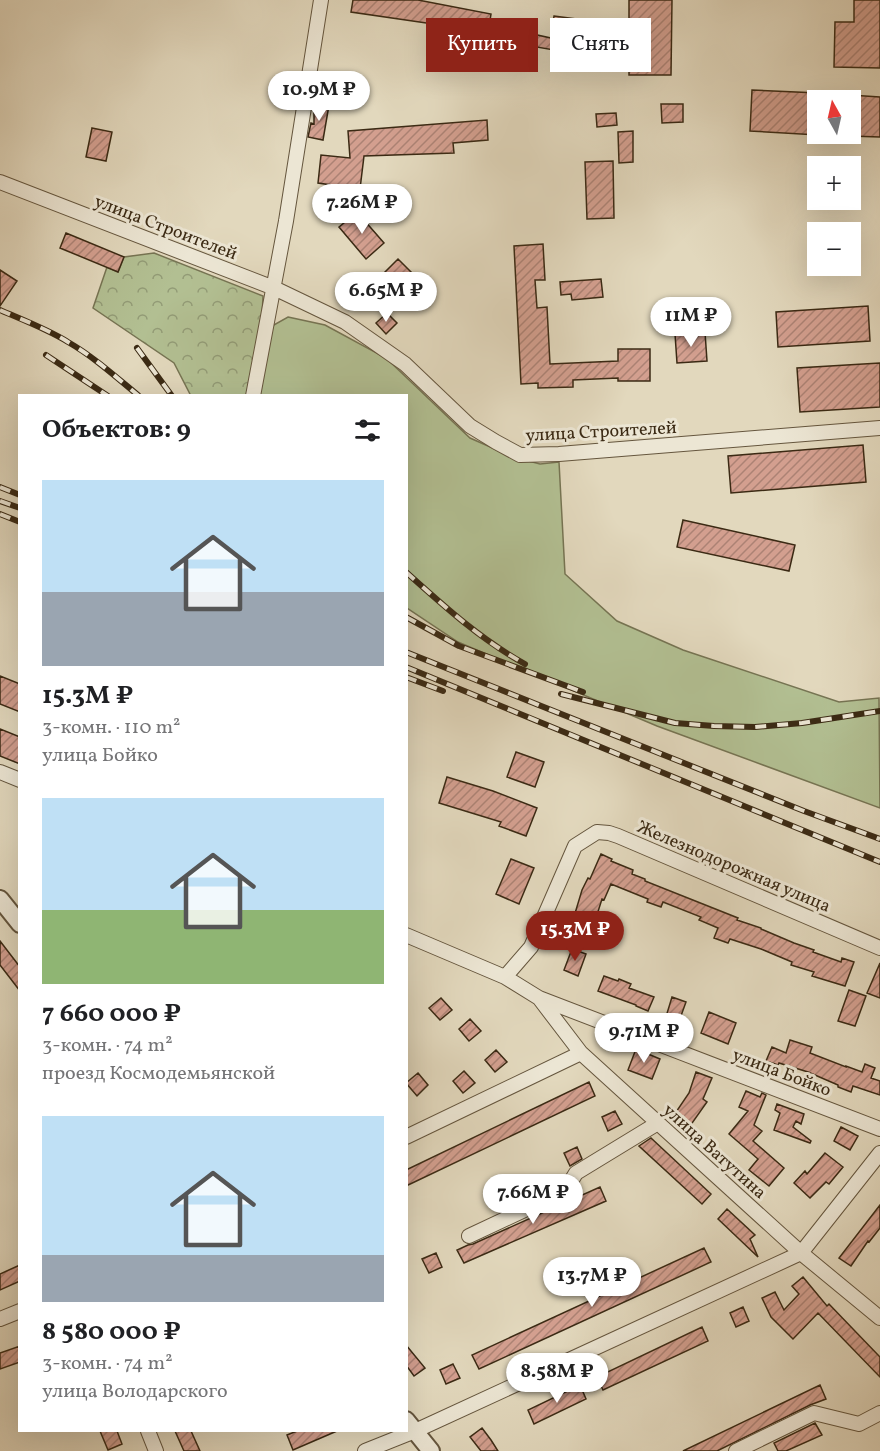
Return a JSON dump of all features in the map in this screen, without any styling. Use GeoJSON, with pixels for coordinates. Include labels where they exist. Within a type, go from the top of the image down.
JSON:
{"type":"FeatureCollection","features":[{"type":"Feature","properties":{"kind":"street"},"geometry":{"type":"LineString","coordinates":[[253,394],[274,288],[321,0]]}},
{"type":"Feature","properties":{"kind":"street","name":"улица Строителей"},"geometry":{"type":"LineString","coordinates":[[0,182],[274,288],[345,322],[405,364],[470,426],[520,455],[559,454],[880,428]]}},
{"type":"Feature","properties":{"kind":"street"},"geometry":{"type":"LineString","coordinates":[[0,772],[18,779]]}},
{"type":"Feature","properties":{"kind":"street","name":"Железнодорожная улица"},"geometry":{"type":"LineString","coordinates":[[505,977],[531,947],[575,846],[597,832],[609,832],[880,948]]}},
{"type":"Feature","properties":{"kind":"street"},"geometry":{"type":"LineString","coordinates":[[0,899],[18,922]]}},
{"type":"Feature","properties":{"kind":"street","name":"улица Бойко"},"geometry":{"type":"LineString","coordinates":[[408,936],[505,977],[539,998],[880,1129]]}},
{"type":"Feature","properties":{"kind":"street","name":"улица Ватутина"},"geometry":{"type":"LineString","coordinates":[[539,998],[581,1053],[801,1253],[880,1318]]}},
{"type":"Feature","properties":{"kind":"street"},"geometry":{"type":"LineString","coordinates":[[408,1136],[581,1053]]}},
{"type":"Feature","properties":{"kind":"street"},"geometry":{"type":"LineString","coordinates":[[469,1236],[566,1191],[576,1173],[658,1123]]}},
{"type":"Feature","properties":{"kind":"street"},"geometry":{"type":"LineString","coordinates":[[431,1451],[411,1426],[801,1253],[880,1153]]}},
{"type":"Feature","properties":{"kind":"street"},"geometry":{"type":"LineString","coordinates":[[0,1318],[18,1312]]}},
{"type":"Feature","properties":{"kind":"street"},"geometry":{"type":"LineString","coordinates":[[736,1451],[814,1413],[859,1424],[880,1413]]}},
{"type":"Feature","properties":{"kind":"street"},"geometry":{"type":"LineString","coordinates":[[148,1432],[156,1451]]}},
{"type":"Feature","properties":{"kind":"street"},"geometry":{"type":"LineString","coordinates":[[365,1451],[400,1432]]}},
{"type":"Feature","properties":{"kind":"green space"},"geometry":{"type":"Polygon","coordinates":[[[154,253],[263,296],[251,394],[190,394],[174,363],[93,308],[107,267],[118,272],[124,257],[154,253]]]}},
{"type":"Feature","properties":{"kind":"green space"},"geometry":{"type":"Polygon","coordinates":[[[288,317],[325,325],[386,358],[470,438],[513,457],[540,464],[559,462],[565,574],[617,621],[683,650],[839,702],[879,698],[880,808],[657,726],[458,642],[408,609],[408,394],[260,394],[272,326],[288,317]]]}},
{"type":"Feature","properties":{"kind":"building"},"geometry":{"type":"Polygon","coordinates":[[[353,0],[418,0],[491,14],[490,18],[426,18],[426,23],[351,12],[353,0]]]}},
{"type":"Feature","properties":{"kind":"building"},"geometry":{"type":"Polygon","coordinates":[[[629,0],[672,0],[671,75],[629,75],[629,72],[651,72],[651,18],[629,18],[629,0]]]}},
{"type":"Feature","properties":{"kind":"building"},"geometry":{"type":"Polygon","coordinates":[[[854,0],[880,0],[880,68],[834,67],[835,22],[854,22],[854,0]]]}},
{"type":"Feature","properties":{"kind":"building"},"geometry":{"type":"Polygon","coordinates":[[[538,35],[550,38],[550,49],[538,47],[538,35]]]}},
{"type":"Feature","properties":{"kind":"building"},"geometry":{"type":"Polygon","coordinates":[[[752,90],[807,92],[807,134],[750,131],[752,90]]]}},
{"type":"Feature","properties":{"kind":"building"},"geometry":{"type":"Polygon","coordinates":[[[861,96],[880,97],[880,137],[861,136],[861,96]]]}},
{"type":"Feature","properties":{"kind":"building"},"geometry":{"type":"Polygon","coordinates":[[[661,104],[683,104],[683,122],[662,123],[661,104]]]}},
{"type":"Feature","properties":{"kind":"building"},"geometry":{"type":"Polygon","coordinates":[[[314,105],[329,105],[323,140],[308,137],[311,123],[314,124],[314,105]]]}},
{"type":"Feature","properties":{"kind":"building"},"geometry":{"type":"Polygon","coordinates":[[[616,113],[617,125],[597,127],[596,114],[616,113]]]}},
{"type":"Feature","properties":{"kind":"building"},"geometry":{"type":"Polygon","coordinates":[[[487,120],[488,140],[453,143],[454,153],[364,156],[360,189],[318,183],[321,155],[350,158],[348,131],[487,120]]]}},
{"type":"Feature","properties":{"kind":"building"},"geometry":{"type":"Polygon","coordinates":[[[92,128],[112,132],[106,161],[86,157],[92,128]]]}},
{"type":"Feature","properties":{"kind":"building"},"geometry":{"type":"Polygon","coordinates":[[[633,131],[633,162],[619,163],[618,132],[633,131]]]}},
{"type":"Feature","properties":{"kind":"building"},"geometry":{"type":"Polygon","coordinates":[[[613,161],[614,218],[587,219],[585,162],[613,161]]]}},
{"type":"Feature","properties":{"kind":"building"},"geometry":{"type":"Polygon","coordinates":[[[357,212],[384,243],[366,259],[339,227],[357,212]]]}},
{"type":"Feature","properties":{"kind":"building"},"geometry":{"type":"Polygon","coordinates":[[[66,233],[124,257],[118,272],[60,248],[66,233]]]}},
{"type":"Feature","properties":{"kind":"building"},"geometry":{"type":"Polygon","coordinates":[[[543,244],[545,280],[535,280],[537,308],[547,307],[550,364],[618,361],[618,349],[650,349],[650,381],[618,381],[618,378],[573,380],[573,387],[538,388],[538,383],[521,384],[514,246],[543,244]]]}},
{"type":"Feature","properties":{"kind":"building"},"geometry":{"type":"Polygon","coordinates":[[[398,259],[418,279],[401,295],[382,275],[398,259]]]}},
{"type":"Feature","properties":{"kind":"building"},"geometry":{"type":"Polygon","coordinates":[[[0,270],[17,281],[0,306],[0,270]]]}},
{"type":"Feature","properties":{"kind":"building"},"geometry":{"type":"Polygon","coordinates":[[[601,279],[603,297],[572,300],[571,294],[561,295],[560,282],[601,279]]]}},
{"type":"Feature","properties":{"kind":"building"},"geometry":{"type":"Polygon","coordinates":[[[868,306],[870,341],[778,347],[776,312],[868,306]]]}},
{"type":"Feature","properties":{"kind":"building"},"geometry":{"type":"Polygon","coordinates":[[[387,313],[397,323],[386,334],[376,323],[387,313]]]}},
{"type":"Feature","properties":{"kind":"building"},"geometry":{"type":"Polygon","coordinates":[[[705,332],[707,361],[677,363],[675,334],[705,332]]]}},
{"type":"Feature","properties":{"kind":"building"},"geometry":{"type":"Polygon","coordinates":[[[880,363],[880,407],[800,412],[797,368],[880,363]]]}},
{"type":"Feature","properties":{"kind":"building"},"geometry":{"type":"Polygon","coordinates":[[[863,445],[866,482],[731,493],[728,456],[863,445]]]}},
{"type":"Feature","properties":{"kind":"building"},"geometry":{"type":"Polygon","coordinates":[[[683,520],[795,545],[789,571],[677,547],[683,520]]]}},
{"type":"Feature","properties":{"kind":"building"},"geometry":{"type":"Polygon","coordinates":[[[0,676],[18,683],[18,711],[0,704],[0,676]]]}},
{"type":"Feature","properties":{"kind":"building"},"geometry":{"type":"Polygon","coordinates":[[[0,729],[18,736],[18,763],[0,756],[0,729]]]}},
{"type":"Feature","properties":{"kind":"building"},"geometry":{"type":"Polygon","coordinates":[[[516,752],[544,762],[535,787],[507,777],[516,752]]]}},
{"type":"Feature","properties":{"kind":"building"},"geometry":{"type":"Polygon","coordinates":[[[447,777],[537,808],[526,836],[499,826],[501,822],[439,803],[447,777]]]}},
{"type":"Feature","properties":{"kind":"building"},"geometry":{"type":"Polygon","coordinates":[[[601,854],[633,870],[632,874],[645,881],[814,950],[813,952],[841,962],[842,958],[854,962],[845,986],[812,976],[814,972],[791,965],[792,962],[761,949],[730,939],[728,943],[714,938],[718,928],[699,920],[701,917],[663,902],[661,907],[647,902],[648,899],[611,884],[604,900],[602,899],[595,921],[598,922],[594,937],[570,930],[582,890],[588,878],[590,879],[601,854]]]}},
{"type":"Feature","properties":{"kind":"building"},"geometry":{"type":"Polygon","coordinates":[[[511,859],[534,868],[519,904],[496,894],[511,859]]]}},
{"type":"Feature","properties":{"kind":"building"},"geometry":{"type":"Polygon","coordinates":[[[0,941],[18,964],[18,988],[0,965],[0,941]]]}},
{"type":"Feature","properties":{"kind":"building"},"geometry":{"type":"Polygon","coordinates":[[[572,949],[586,954],[578,976],[564,970],[572,949]]]}},
{"type":"Feature","properties":{"kind":"building"},"geometry":{"type":"Polygon","coordinates":[[[880,963],[880,998],[867,993],[880,963]]]}},
{"type":"Feature","properties":{"kind":"building"},"geometry":{"type":"Polygon","coordinates":[[[604,976],[631,984],[629,988],[654,997],[648,1011],[598,991],[604,976]]]}},
{"type":"Feature","properties":{"kind":"building"},"geometry":{"type":"Polygon","coordinates":[[[849,990],[866,996],[855,1026],[838,1021],[849,990]]]}},
{"type":"Feature","properties":{"kind":"building"},"geometry":{"type":"Polygon","coordinates":[[[672,997],[686,1002],[678,1024],[665,1020],[672,997]]]}},
{"type":"Feature","properties":{"kind":"building"},"geometry":{"type":"Polygon","coordinates":[[[441,998],[452,1010],[440,1020],[429,1008],[441,998]]]}},
{"type":"Feature","properties":{"kind":"building"},"geometry":{"type":"Polygon","coordinates":[[[709,1012],[736,1023],[728,1044],[701,1033],[709,1012]]]}},
{"type":"Feature","properties":{"kind":"building"},"geometry":{"type":"Polygon","coordinates":[[[470,1019],[481,1031],[469,1041],[459,1029],[470,1019]]]}},
{"type":"Feature","properties":{"kind":"building"},"geometry":{"type":"Polygon","coordinates":[[[790,1040],[812,1047],[810,1053],[846,1067],[862,1072],[865,1064],[875,1068],[871,1078],[880,1081],[880,1095],[853,1086],[851,1092],[808,1072],[766,1061],[772,1047],[786,1053],[790,1040]]]}},
{"type":"Feature","properties":{"kind":"building"},"geometry":{"type":"Polygon","coordinates":[[[636,1049],[660,1059],[652,1079],[628,1070],[636,1049]]]}},
{"type":"Feature","properties":{"kind":"building"},"geometry":{"type":"Polygon","coordinates":[[[496,1050],[507,1062],[495,1072],[485,1060],[496,1050]]]}},
{"type":"Feature","properties":{"kind":"building"},"geometry":{"type":"Polygon","coordinates":[[[464,1071],[475,1083],[463,1093],[453,1081],[464,1071]]]}},
{"type":"Feature","properties":{"kind":"building"},"geometry":{"type":"Polygon","coordinates":[[[696,1072],[712,1078],[703,1099],[707,1102],[690,1126],[674,1115],[689,1093],[696,1072]]]}},
{"type":"Feature","properties":{"kind":"building"},"geometry":{"type":"Polygon","coordinates":[[[418,1073],[428,1085],[417,1096],[408,1085],[408,1081],[418,1073]]]}},
{"type":"Feature","properties":{"kind":"building"},"geometry":{"type":"Polygon","coordinates":[[[589,1082],[595,1096],[408,1185],[408,1169],[589,1082]]]}},
{"type":"Feature","properties":{"kind":"building"},"geometry":{"type":"Polygon","coordinates":[[[746,1091],[760,1097],[762,1093],[766,1095],[754,1125],[762,1131],[753,1141],[784,1168],[769,1186],[749,1170],[758,1159],[729,1134],[748,1111],[739,1107],[746,1091]]]}},
{"type":"Feature","properties":{"kind":"building"},"geometry":{"type":"Polygon","coordinates":[[[777,1104],[804,1114],[801,1124],[796,1121],[793,1127],[811,1141],[810,1143],[774,1130],[780,1113],[775,1110],[777,1104]]]}},
{"type":"Feature","properties":{"kind":"building"},"geometry":{"type":"Polygon","coordinates":[[[615,1111],[622,1124],[608,1131],[602,1117],[615,1111]]]}},
{"type":"Feature","properties":{"kind":"building"},"geometry":{"type":"Polygon","coordinates":[[[841,1127],[858,1136],[850,1150],[834,1141],[841,1127]]]}},
{"type":"Feature","properties":{"kind":"building"},"geometry":{"type":"Polygon","coordinates":[[[651,1138],[711,1194],[702,1204],[639,1146],[651,1138]]]}},
{"type":"Feature","properties":{"kind":"building"},"geometry":{"type":"Polygon","coordinates":[[[577,1147],[582,1159],[570,1166],[564,1153],[577,1147]]]}},
{"type":"Feature","properties":{"kind":"building"},"geometry":{"type":"Polygon","coordinates":[[[825,1153],[843,1167],[829,1184],[826,1182],[810,1198],[794,1183],[805,1171],[807,1174],[825,1153]]]}},
{"type":"Feature","properties":{"kind":"building"},"geometry":{"type":"Polygon","coordinates":[[[600,1187],[606,1201],[464,1263],[457,1250],[473,1244],[600,1187]]]}},
{"type":"Feature","properties":{"kind":"building"},"geometry":{"type":"Polygon","coordinates":[[[880,1205],[880,1228],[851,1266],[839,1258],[880,1205]]]}},
{"type":"Feature","properties":{"kind":"building"},"geometry":{"type":"Polygon","coordinates":[[[727,1209],[755,1235],[750,1239],[758,1257],[718,1219],[727,1209]]]}},
{"type":"Feature","properties":{"kind":"building"},"geometry":{"type":"Polygon","coordinates":[[[704,1248],[711,1262],[479,1369],[472,1355],[704,1248]]]}},
{"type":"Feature","properties":{"kind":"building"},"geometry":{"type":"Polygon","coordinates":[[[436,1253],[442,1267],[429,1273],[422,1259],[436,1253]]]}},
{"type":"Feature","properties":{"kind":"building"},"geometry":{"type":"Polygon","coordinates":[[[18,1266],[18,1282],[0,1290],[0,1274],[18,1266]]]}},
{"type":"Feature","properties":{"kind":"building"},"geometry":{"type":"Polygon","coordinates":[[[803,1277],[827,1306],[829,1304],[880,1357],[880,1377],[818,1313],[793,1339],[771,1317],[762,1298],[775,1292],[784,1310],[799,1294],[792,1286],[803,1277]]]}},
{"type":"Feature","properties":{"kind":"building"},"geometry":{"type":"Polygon","coordinates":[[[743,1307],[749,1321],[736,1327],[730,1313],[743,1307]]]}},
{"type":"Feature","properties":{"kind":"building"},"geometry":{"type":"Polygon","coordinates":[[[702,1327],[708,1341],[603,1390],[597,1377],[702,1327]]]}},
{"type":"Feature","properties":{"kind":"building"},"geometry":{"type":"Polygon","coordinates":[[[18,1347],[18,1363],[0,1369],[0,1353],[18,1347]]]}},
{"type":"Feature","properties":{"kind":"building"},"geometry":{"type":"Polygon","coordinates":[[[408,1347],[425,1368],[414,1376],[408,1368],[408,1347]]]}},
{"type":"Feature","properties":{"kind":"building"},"geometry":{"type":"Polygon","coordinates":[[[453,1364],[460,1378],[446,1384],[440,1370],[453,1364]]]}},
{"type":"Feature","properties":{"kind":"building"},"geometry":{"type":"Polygon","coordinates":[[[580,1385],[586,1399],[534,1424],[528,1410],[580,1385]]]}},
{"type":"Feature","properties":{"kind":"building"},"geometry":{"type":"Polygon","coordinates":[[[820,1385],[826,1399],[717,1451],[683,1451],[820,1385]]]}},
{"type":"Feature","properties":{"kind":"building"},"geometry":{"type":"Polygon","coordinates":[[[815,1423],[822,1435],[786,1451],[778,1451],[774,1443],[815,1423]]]}},
{"type":"Feature","properties":{"kind":"building"},"geometry":{"type":"Polygon","coordinates":[[[482,1428],[498,1451],[481,1451],[470,1437],[482,1428]]]}},
{"type":"Feature","properties":{"kind":"building"},"geometry":{"type":"Polygon","coordinates":[[[100,1432],[117,1432],[122,1444],[108,1450],[100,1432]]]}},
{"type":"Feature","properties":{"kind":"building"},"geometry":{"type":"Polygon","coordinates":[[[175,1432],[191,1432],[200,1451],[184,1451],[175,1432]]]}},
{"type":"Feature","properties":{"kind":"building"},"geometry":{"type":"Polygon","coordinates":[[[294,1432],[335,1432],[293,1450],[287,1435],[294,1432]]]}},
{"type":"Feature","properties":{"kind":"railway"},"geometry":{"type":"LineString","coordinates":[[0,310],[60,337],[78,348],[137,394]]}},
{"type":"Feature","properties":{"kind":"railway"},"geometry":{"type":"LineString","coordinates":[[137,348],[171,394]]}},
{"type":"Feature","properties":{"kind":"railway"},"geometry":{"type":"LineString","coordinates":[[46,355],[105,394]]}},
{"type":"Feature","properties":{"kind":"railway"},"geometry":{"type":"LineString","coordinates":[[0,487],[18,494]]}},
{"type":"Feature","properties":{"kind":"railway"},"geometry":{"type":"LineString","coordinates":[[0,501],[18,507]]}},
{"type":"Feature","properties":{"kind":"railway"},"geometry":{"type":"LineString","coordinates":[[0,514],[18,521]]}},
{"type":"Feature","properties":{"kind":"railway"},"geometry":{"type":"LineString","coordinates":[[408,574],[478,633],[525,664]]}},
{"type":"Feature","properties":{"kind":"railway"},"geometry":{"type":"LineString","coordinates":[[408,618],[459,646],[583,692]]}},
{"type":"Feature","properties":{"kind":"railway"},"geometry":{"type":"LineString","coordinates":[[408,653],[804,811],[880,839]]}},
{"type":"Feature","properties":{"kind":"railway"},"geometry":{"type":"LineString","coordinates":[[408,668],[880,862]]}},
{"type":"Feature","properties":{"kind":"railway"},"geometry":{"type":"LineString","coordinates":[[408,678],[443,691]]}},
{"type":"Feature","properties":{"kind":"railway"},"geometry":{"type":"LineString","coordinates":[[561,694],[675,723],[714,726],[755,727],[802,723],[880,711]]}}]}
